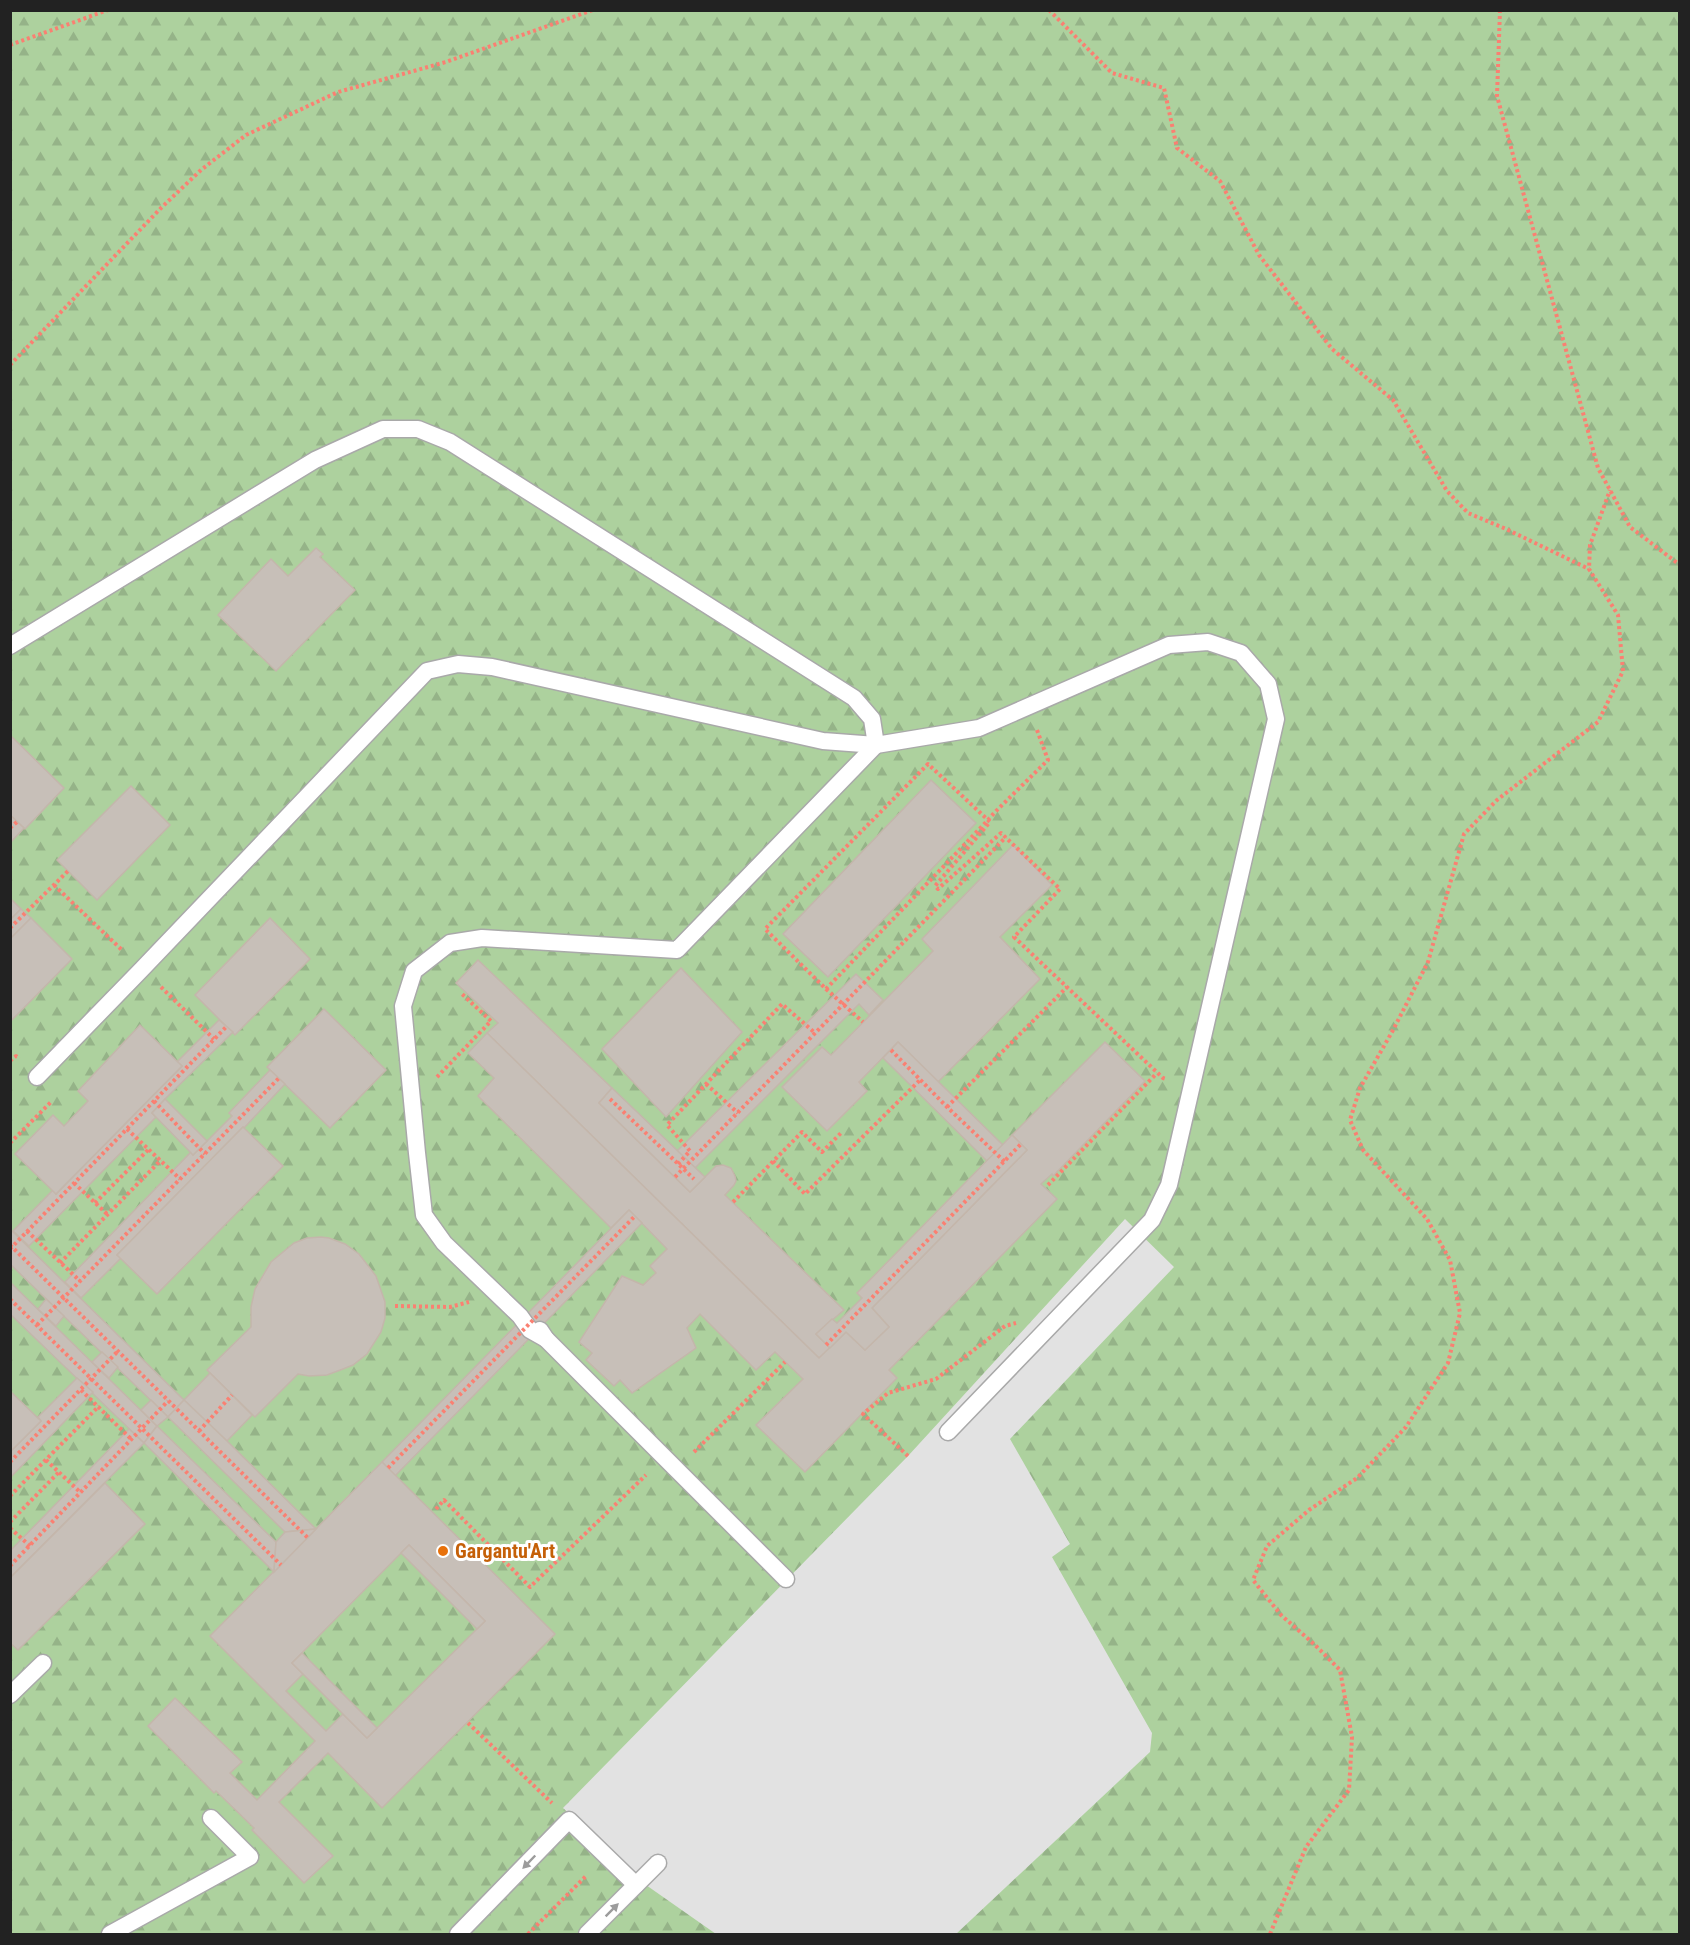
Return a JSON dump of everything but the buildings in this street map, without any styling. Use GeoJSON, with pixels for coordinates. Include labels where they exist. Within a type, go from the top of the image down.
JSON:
{"type":"FeatureCollection","features":[{"type":"Feature","properties":{"kind":"lane"},"geometry":{"type":"LineString","coordinates":[[10,646],[315,460],[383,429],[418,429],[450,442],[854,698],[872,719],[876,744]]}},
{"type":"Feature","properties":{"kind":"lane"},"geometry":{"type":"LineString","coordinates":[[36,1077],[427,671],[458,664],[492,666],[822,741],[876,744],[979,728],[1169,645],[1208,642],[1241,653],[1268,684],[1276,719],[1169,1185],[1152,1220],[948,1432]]}},
{"type":"Feature","properties":{"kind":"lane"},"geometry":{"type":"LineString","coordinates":[[786,1579],[546,1339],[530,1330],[520,1316],[444,1243],[424,1215],[403,1006],[414,971],[450,943],[483,938],[677,950],[876,744]]}},
{"type":"Feature","properties":{"kind":"lane"},"geometry":{"type":"LineString","coordinates":[[10,1695],[43,1663]]}},
{"type":"Feature","properties":{"kind":"lane"},"geometry":{"type":"LineString","coordinates":[[110,1935],[250,1857],[211,1818]]}},
{"type":"Feature","properties":{"kind":"lane"},"geometry":{"type":"LineString","coordinates":[[458,1935],[569,1820],[636,1885]]}},
{"type":"Feature","properties":{"kind":"lane"},"geometry":{"type":"LineString","coordinates":[[587,1935],[658,1863]]}},
{"type":"Feature","properties":{"kind":"path"},"geometry":{"type":"LineString","coordinates":[[10,45],[108,10]]}},
{"type":"Feature","properties":{"kind":"path"},"geometry":{"type":"LineString","coordinates":[[10,365],[161,208],[201,170],[246,135],[338,92],[446,62],[593,10]]}},
{"type":"Feature","properties":{"kind":"path"},"geometry":{"type":"LineString","coordinates":[[1048,10],[1112,73],[1164,88],[1177,148],[1220,180],[1259,255],[1332,349],[1393,400],[1447,491],[1468,513],[1589,569],[1618,615],[1623,671],[1598,722],[1497,800],[1464,834],[1428,962],[1360,1088],[1350,1120],[1363,1150],[1427,1219],[1439,1240],[1450,1260],[1460,1313],[1448,1363],[1406,1427],[1357,1478],[1309,1510],[1267,1546],[1253,1580],[1281,1615],[1340,1670],[1352,1737],[1348,1790],[1306,1847],[1270,1935]]}},
{"type":"Feature","properties":{"kind":"path"},"geometry":{"type":"LineString","coordinates":[[1500,10],[1497,96],[1598,468],[1630,528],[1680,565]]}},
{"type":"Feature","properties":{"kind":"path"},"geometry":{"type":"LineString","coordinates":[[1589,569],[1590,545],[1610,490]]}},
{"type":"Feature","properties":{"kind":"path"},"geometry":{"type":"LineString","coordinates":[[826,989],[1048,760],[1029,706]]}},
{"type":"Feature","properties":{"kind":"path"},"geometry":{"type":"LineString","coordinates":[[863,1022],[765,929],[928,764],[990,822],[935,886],[938,890],[1001,833],[1006,837],[1060,889],[1014,937],[1163,1078]]}},
{"type":"Feature","properties":{"kind":"path"},"geometry":{"type":"LineString","coordinates":[[10,828],[17,822]]}},
{"type":"Feature","properties":{"kind":"path"},"geometry":{"type":"LineString","coordinates":[[675,1177],[1006,837]]}},
{"type":"Feature","properties":{"kind":"path"},"geometry":{"type":"LineString","coordinates":[[10,928],[68,871]]}},
{"type":"Feature","properties":{"kind":"path"},"geometry":{"type":"LineString","coordinates":[[947,1107],[1067,987]]}},
{"type":"Feature","properties":{"kind":"path"},"geometry":{"type":"LineString","coordinates":[[412,1104],[491,1021],[462,994]]}},
{"type":"Feature","properties":{"kind":"path"},"geometry":{"type":"LineString","coordinates":[[678,1164],[690,1151],[667,1125],[782,1004],[816,1033]]}},
{"type":"Feature","properties":{"kind":"path"},"geometry":{"type":"LineString","coordinates":[[227,1026],[11,1247],[308,1538]]}},
{"type":"Feature","properties":{"kind":"path"},"geometry":{"type":"LineString","coordinates":[[891,1050],[1005,1162]]}},
{"type":"Feature","properties":{"kind":"path"},"geometry":{"type":"LineString","coordinates":[[1048,1185],[1157,1073]]}},
{"type":"Feature","properties":{"kind":"path"},"geometry":{"type":"LineString","coordinates":[[10,1143],[56,1097],[36,1077]]}},
{"type":"Feature","properties":{"kind":"path"},"geometry":{"type":"LineString","coordinates":[[37,1325],[279,1078]]}},
{"type":"Feature","properties":{"kind":"path"},"geometry":{"type":"LineString","coordinates":[[773,1161],[805,1194],[920,1080]]}},
{"type":"Feature","properties":{"kind":"path"},"geometry":{"type":"LineString","coordinates":[[706,1084],[738,1113]]}},
{"type":"Feature","properties":{"kind":"path"},"geometry":{"type":"LineString","coordinates":[[610,1099],[694,1179]]}},
{"type":"Feature","properties":{"kind":"path"},"geometry":{"type":"LineString","coordinates":[[154,1101],[205,1154]]}},
{"type":"Feature","properties":{"kind":"path"},"geometry":{"type":"LineString","coordinates":[[127,1129],[180,1179]]}},
{"type":"Feature","properties":{"kind":"path"},"geometry":{"type":"LineString","coordinates":[[733,1202],[802,1132],[822,1152],[841,1133]]}},
{"type":"Feature","properties":{"kind":"path"},"geometry":{"type":"LineString","coordinates":[[826,1345],[1021,1144]]}},
{"type":"Feature","properties":{"kind":"path"},"geometry":{"type":"LineString","coordinates":[[95,1203],[149,1149]]}},
{"type":"Feature","properties":{"kind":"path"},"geometry":{"type":"LineString","coordinates":[[60,1263],[161,1160]]}},
{"type":"Feature","properties":{"kind":"path"},"geometry":{"type":"LineString","coordinates":[[74,1183],[107,1214]]}},
{"type":"Feature","properties":{"kind":"path"},"geometry":{"type":"LineString","coordinates":[[388,1468],[635,1216]]}},
{"type":"Feature","properties":{"kind":"path"},"geometry":{"type":"LineString","coordinates":[[27,1231],[80,1281]]}},
{"type":"Feature","properties":{"kind":"path"},"geometry":{"type":"LineString","coordinates":[[395,1306],[450,1307],[468,1303],[488,1286]]}},
{"type":"Feature","properties":{"kind":"path"},"geometry":{"type":"LineString","coordinates":[[10,1299],[281,1565]]}},
{"type":"Feature","properties":{"kind":"path"},"geometry":{"type":"LineString","coordinates":[[908,1456],[863,1414],[888,1393],[936,1379],[1005,1326],[1023,1320]]}},
{"type":"Feature","properties":{"kind":"path"},"geometry":{"type":"LineString","coordinates":[[10,1462],[118,1351]]}},
{"type":"Feature","properties":{"kind":"path"},"geometry":{"type":"LineString","coordinates":[[436,1509],[444,1500],[530,1587],[785,1362]]}},
{"type":"Feature","properties":{"kind":"path"},"geometry":{"type":"LineString","coordinates":[[81,1390],[131,1440]]}},
{"type":"Feature","properties":{"kind":"path"},"geometry":{"type":"LineString","coordinates":[[199,1431],[232,1395]]}},
{"type":"Feature","properties":{"kind":"path"},"geometry":{"type":"LineString","coordinates":[[10,1566],[168,1401]]}},
{"type":"Feature","properties":{"kind":"path"},"geometry":{"type":"LineString","coordinates":[[10,1496],[99,1406]]}},
{"type":"Feature","properties":{"kind":"path"},"geometry":{"type":"LineString","coordinates":[[46,1460],[81,1493]]}},
{"type":"Feature","properties":{"kind":"path"},"geometry":{"type":"LineString","coordinates":[[10,1522],[59,1472]]}},
{"type":"Feature","properties":{"kind":"path"},"geometry":{"type":"LineString","coordinates":[[10,1528],[30,1546]]}},
{"type":"Feature","properties":{"kind":"path"},"geometry":{"type":"LineString","coordinates":[[468,1722],[537,1789]]}},
{"type":"Feature","properties":{"kind":"path"},"geometry":{"type":"LineString","coordinates":[[528,1935],[606,1855]]}},
{"type":"Feature","properties":{"kind":"green space"},"geometry":{"type":"Polygon","coordinates":[[[11,11],[1679,11],[1679,1934],[11,1934],[11,11]]]}},
{"type":"Feature","properties":{"kind":"shaded area"},"geometry":{"type":"Polygon","coordinates":[[[1125,1219],[1174,1267],[1010,1439],[1070,1544],[1052,1557],[1152,1733],[1150,1752],[956,1934],[716,1934],[646,1885],[563,1808],[908,1456],[1125,1219]]]}},
{"type":"Feature","properties":{"kind":"place","name":"Gargantu'Art"},"geometry":{"type":"Point","coordinates":[443,1551]}}]}
